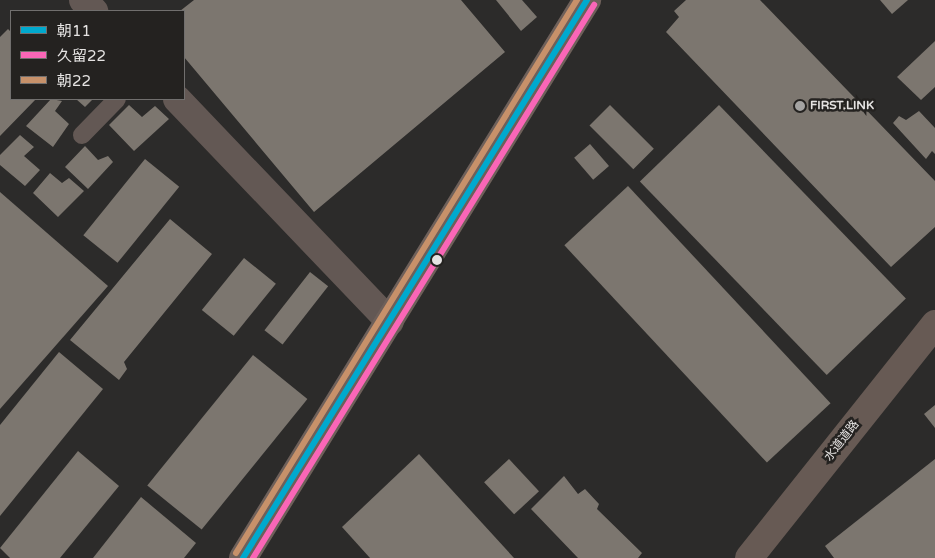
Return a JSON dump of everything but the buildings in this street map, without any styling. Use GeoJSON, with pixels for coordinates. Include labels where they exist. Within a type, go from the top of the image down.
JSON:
{"type":"FeatureCollection","features":[{"type":"Feature","properties":{"kind":"main road"},"geometry":{"type":"LineString","coordinates":[[243,558],[587,0]]}},
{"type":"Feature","properties":{"kind":"street"},"geometry":{"type":"LineString","coordinates":[[83,0],[93,10]]}},
{"type":"Feature","properties":{"kind":"street"},"geometry":{"type":"LineString","coordinates":[[178,100],[390,322]]}},
{"type":"Feature","properties":{"kind":"street","name":"水道道路"},"geometry":{"type":"LineString","coordinates":[[749,558],[935,324]]}},
{"type":"Feature","properties":{"kind":"lane"},"geometry":{"type":"LineString","coordinates":[[82,135],[116,100]]}},
{"type":"Feature","properties":{"kind":"transit line","name":"朝22"},"geometry":{"type":"LineString","coordinates":[[236,553],[577,0]]}},
{"type":"Feature","properties":{"kind":"transit line","name":"朝11"},"geometry":{"type":"LineString","coordinates":[[243,558],[587,0]]}},
{"type":"Feature","properties":{"kind":"transit line","name":"久留22"},"geometry":{"type":"LineString","coordinates":[[253,558],[594,5]]}},
{"type":"Feature","properties":{"kind":"place","name":"FIRST.LINK"},"geometry":{"type":"Point","coordinates":[800,106]}}]}
